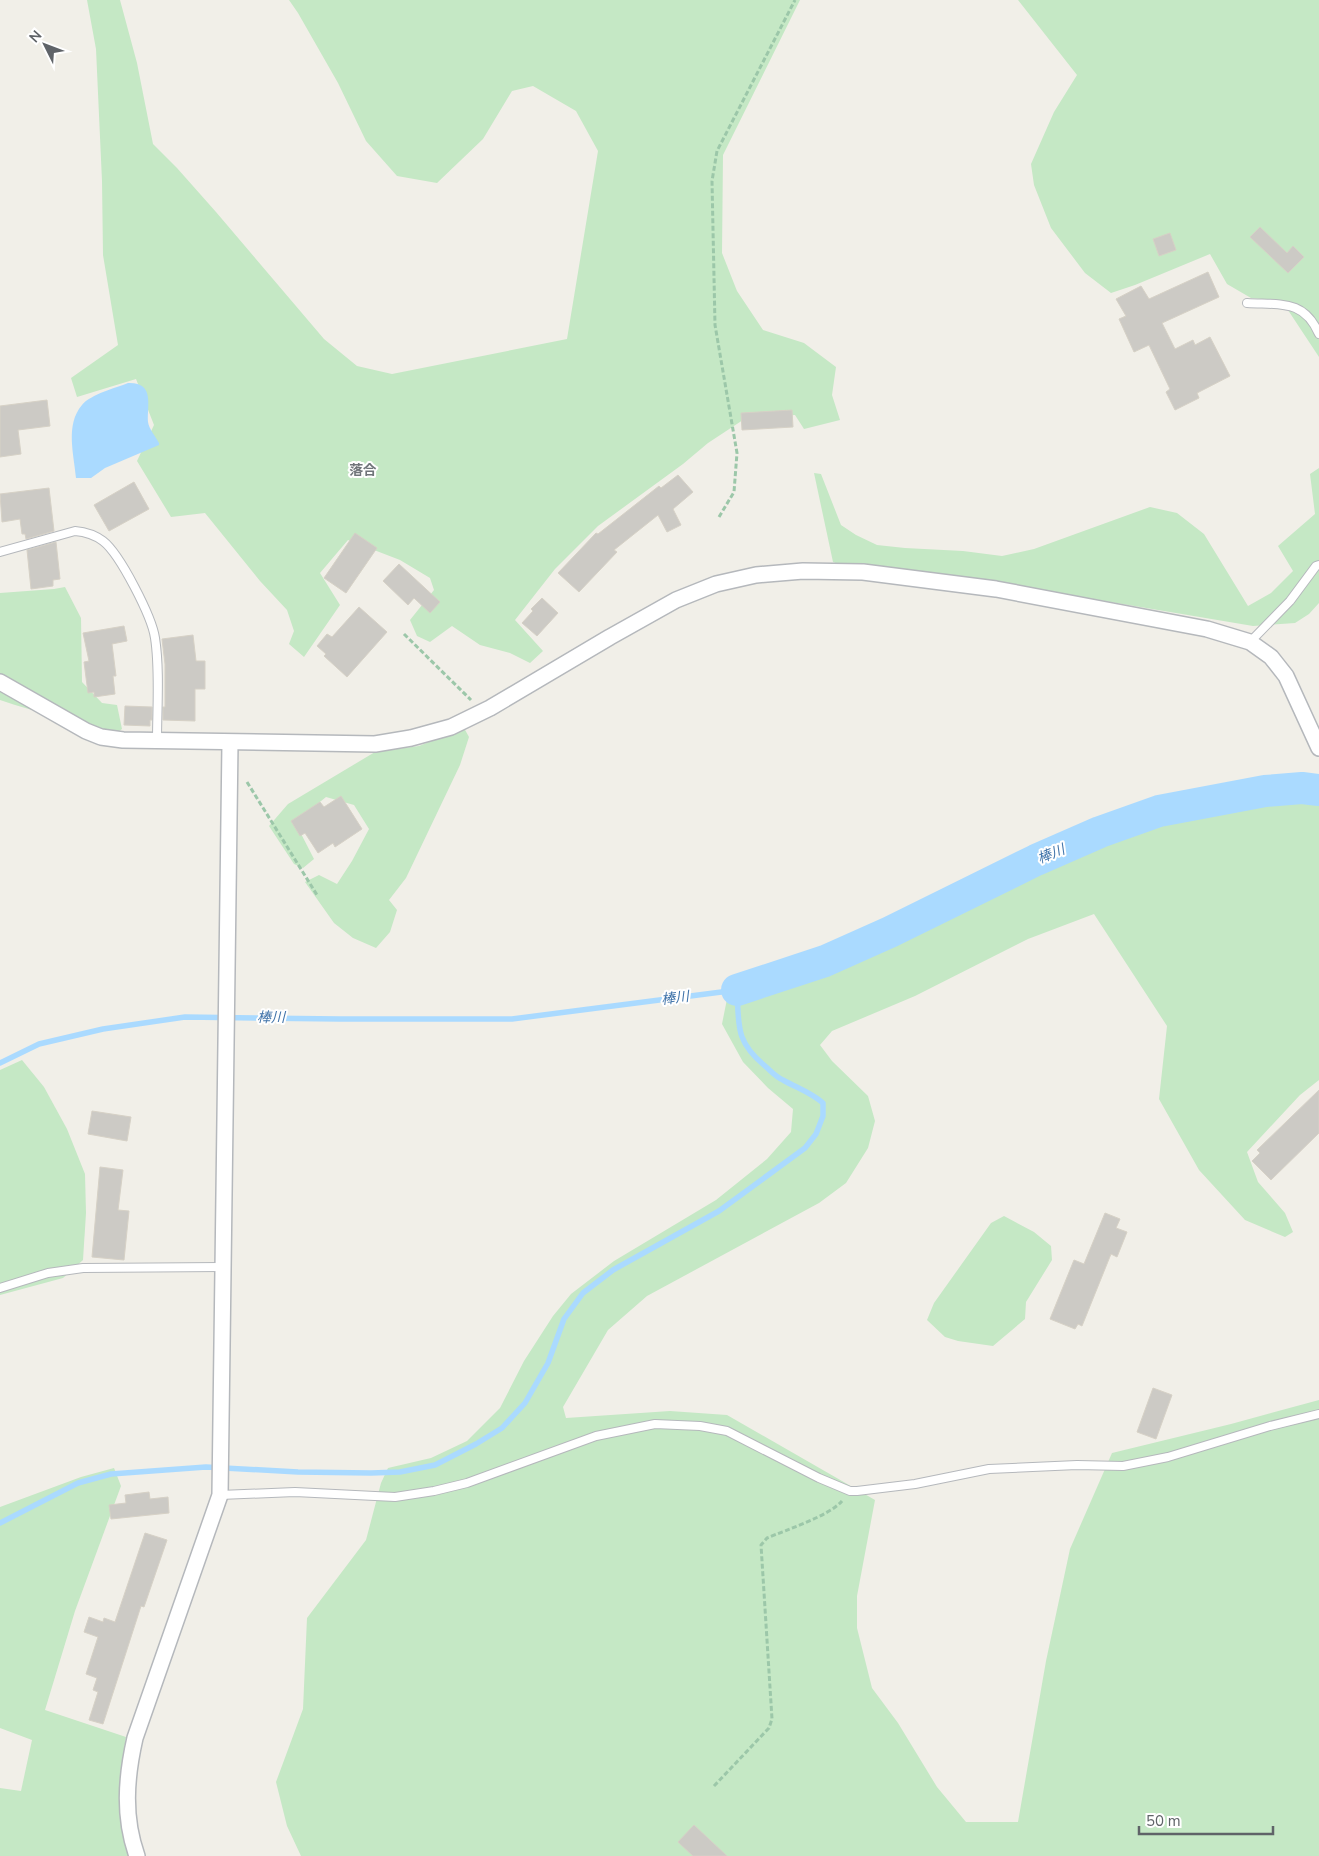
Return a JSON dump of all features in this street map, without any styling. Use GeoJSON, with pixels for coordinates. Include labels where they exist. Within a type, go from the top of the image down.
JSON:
{"type":"FeatureCollection","features":[{"type":"Feature","properties":{"kind":"street"},"geometry":{"type":"LineString","coordinates":[[0,682],[86,731],[102,737],[123,740],[230,743],[375,744],[411,738],[451,727],[490,708],[676,600],[716,584],[756,575],[803,571],[863,572],[996,588],[1207,629],[1250,642],[1271,657],[1286,676],[1319,748]]}},
{"type":"Feature","properties":{"kind":"street"},"geometry":{"type":"LineString","coordinates":[[137,1856],[127,1811],[128,1771],[135,1738],[220,1495],[230,743]]}},
{"type":"Feature","properties":{"kind":"lane"},"geometry":{"type":"LineString","coordinates":[[1247,303],[1295,306],[1305,312],[1314,322],[1319,334]]}},
{"type":"Feature","properties":{"kind":"lane"},"geometry":{"type":"LineString","coordinates":[[0,552],[76,531],[87,532],[104,542],[114,552],[150,618],[155,639],[157,741]]}},
{"type":"Feature","properties":{"kind":"lane"},"geometry":{"type":"LineString","coordinates":[[1250,642],[1290,600],[1316,566],[1319,565]]}},
{"type":"Feature","properties":{"kind":"lane"},"geometry":{"type":"LineString","coordinates":[[0,1288],[48,1273],[84,1268],[222,1267]]}},
{"type":"Feature","properties":{"kind":"lane"},"geometry":{"type":"LineString","coordinates":[[220,1495],[295,1492],[395,1497],[434,1491],[467,1483],[596,1436],[655,1424],[700,1426],[727,1431],[819,1478],[850,1491],[915,1484],[989,1469],[1077,1465],[1123,1466],[1168,1457],[1270,1426],[1319,1414]]}},
{"type":"Feature","properties":{"kind":"path"},"geometry":{"type":"LineString","coordinates":[[719,517],[734,492],[738,453],[715,325],[712,181],[717,151],[795,0]]}},
{"type":"Feature","properties":{"kind":"path"},"geometry":{"type":"LineString","coordinates":[[404,634],[473,701]]}},
{"type":"Feature","properties":{"kind":"path"},"geometry":{"type":"LineString","coordinates":[[246,782],[317,895]]}},
{"type":"Feature","properties":{"kind":"path"},"geometry":{"type":"LineString","coordinates":[[714,1786],[769,1728],[772,1719],[761,1545],[767,1538],[837,1506],[850,1491]]}},
{"type":"Feature","properties":{"kind":"green space"},"geometry":{"type":"Polygon","coordinates":[[[87,0],[120,0],[137,63],[153,144],[216,212],[324,339],[357,366],[392,374],[567,339],[598,151],[576,111],[533,86],[512,91],[483,139],[437,183],[397,176],[366,141],[338,83],[289,0],[800,0],[723,155],[722,253],[737,291],[763,330],[804,343],[836,367],[832,395],[840,420],[804,429],[795,415],[746,418],[708,443],[683,464],[598,526],[555,569],[515,620],[543,651],[530,663],[510,653],[480,645],[452,626],[430,642],[417,636],[410,620],[434,590],[430,578],[400,560],[348,540],[320,573],[340,605],[304,657],[289,644],[294,631],[287,610],[260,581],[205,513],[171,517],[137,461],[154,425],[136,379],[77,397],[71,378],[118,345],[103,255],[102,181],[96,49],[87,0]]]}},
{"type":"Feature","properties":{"kind":"green space"},"geometry":{"type":"Polygon","coordinates":[[[1018,0],[1319,0],[1319,357],[1282,301],[1251,298],[1227,284],[1210,254],[1111,293],[1085,273],[1051,228],[1034,185],[1031,164],[1054,112],[1077,75],[1018,0]]]}},
{"type":"Feature","properties":{"kind":"green space"},"geometry":{"type":"Polygon","coordinates":[[[1319,468],[1319,603],[1309,614],[1295,623],[1253,626],[1081,597],[843,566],[833,562],[814,473],[821,474],[841,525],[877,545],[963,551],[1002,556],[1034,549],[1150,507],[1177,513],[1204,534],[1248,606],[1271,593],[1293,571],[1278,546],[1315,514],[1310,474],[1319,468]]]}},
{"type":"Feature","properties":{"kind":"green space"},"geometry":{"type":"Polygon","coordinates":[[[65,587],[81,618],[82,682],[102,703],[117,705],[122,729],[115,734],[0,700],[0,593],[65,587]]]}},
{"type":"Feature","properties":{"kind":"green space"},"geometry":{"type":"Polygon","coordinates":[[[464,728],[469,737],[460,765],[406,878],[389,900],[397,910],[390,932],[376,948],[353,938],[334,923],[305,882],[319,875],[337,884],[352,861],[369,829],[354,805],[326,797],[295,822],[314,859],[303,868],[294,864],[269,826],[288,804],[375,752],[419,746],[464,728]]]}},
{"type":"Feature","properties":{"kind":"green space"},"geometry":{"type":"Polygon","coordinates":[[[1319,778],[1319,1080],[1300,1095],[1247,1152],[1258,1182],[1285,1213],[1293,1232],[1285,1237],[1245,1220],[1199,1170],[1159,1099],[1167,1026],[1094,914],[1028,939],[915,996],[832,1031],[820,1045],[832,1061],[868,1096],[875,1121],[868,1148],[846,1183],[819,1203],[647,1296],[608,1330],[563,1407],[566,1418],[670,1411],[727,1415],[875,1500],[857,1596],[857,1628],[872,1688],[898,1723],[937,1787],[966,1822],[1018,1822],[1046,1661],[1070,1549],[1112,1453],[1319,1400],[1319,1856],[301,1856],[287,1826],[276,1782],[303,1709],[307,1618],[366,1540],[381,1483],[388,1468],[431,1458],[467,1441],[500,1408],[524,1361],[553,1316],[571,1294],[614,1261],[716,1200],[767,1159],[791,1132],[793,1109],[768,1088],[743,1062],[722,1024],[727,999],[736,985],[783,966],[820,954],[882,926],[1047,842],[1100,822],[1214,794],[1301,779],[1319,778]]]}},
{"type":"Feature","properties":{"kind":"green space"},"geometry":{"type":"Polygon","coordinates":[[[22,1060],[44,1087],[67,1129],[85,1174],[86,1213],[83,1260],[63,1278],[0,1295],[0,1070],[22,1060]]]}},
{"type":"Feature","properties":{"kind":"green space"},"geometry":{"type":"Polygon","coordinates":[[[1004,1216],[1034,1232],[1051,1246],[1052,1260],[1026,1302],[1025,1319],[993,1346],[958,1341],[945,1337],[927,1320],[934,1303],[991,1223],[1004,1216]]]}},
{"type":"Feature","properties":{"kind":"green space"},"geometry":{"type":"Polygon","coordinates":[[[114,1468],[121,1486],[75,1611],[45,1710],[126,1737],[120,1782],[120,1812],[125,1842],[130,1856],[0,1856],[0,1788],[21,1791],[32,1740],[0,1728],[0,1507],[81,1477],[114,1468]]]}},
{"type":"Feature","properties":{"kind":"water"},"geometry":{"type":"Polygon","coordinates":[[[128,383],[137,384],[146,390],[148,396],[148,422],[159,445],[105,468],[91,478],[76,478],[72,431],[77,413],[82,405],[91,398],[128,383]]]}},
{"type":"Feature","properties":{"kind":"building"},"geometry":{"type":"Polygon","coordinates":[[[1260,227],[1287,253],[1293,246],[1304,257],[1288,273],[1250,237],[1260,227]]]}},
{"type":"Feature","properties":{"kind":"building"},"geometry":{"type":"Polygon","coordinates":[[[1170,233],[1176,250],[1159,256],[1153,239],[1170,233]]]}},
{"type":"Feature","properties":{"kind":"building"},"geometry":{"type":"Polygon","coordinates":[[[1208,272],[1219,297],[1162,323],[1175,349],[1193,340],[1195,345],[1210,337],[1230,376],[1197,393],[1199,398],[1175,410],[1166,392],[1170,389],[1149,345],[1134,352],[1119,319],[1126,316],[1116,299],[1141,286],[1149,299],[1208,272]]]}},
{"type":"Feature","properties":{"kind":"building"},"geometry":{"type":"Polygon","coordinates":[[[47,400],[50,426],[18,430],[21,454],[0,457],[0,406],[47,400]]]}},
{"type":"Feature","properties":{"kind":"building"},"geometry":{"type":"Polygon","coordinates":[[[792,410],[793,427],[742,430],[741,413],[792,410]]]}},
{"type":"Feature","properties":{"kind":"building"},"geometry":{"type":"Polygon","coordinates":[[[678,475],[693,492],[673,509],[681,525],[667,532],[658,515],[614,550],[617,552],[579,592],[558,573],[596,533],[598,534],[659,486],[661,488],[678,475]]]}},
{"type":"Feature","properties":{"kind":"building"},"geometry":{"type":"Polygon","coordinates":[[[134,482],[149,509],[109,531],[94,505],[134,482]]]}},
{"type":"Feature","properties":{"kind":"building"},"geometry":{"type":"Polygon","coordinates":[[[49,488],[54,531],[26,539],[25,534],[22,534],[20,519],[2,522],[0,494],[49,488]]]}},
{"type":"Feature","properties":{"kind":"building"},"geometry":{"type":"Polygon","coordinates":[[[355,533],[377,548],[346,593],[324,578],[355,533]]]}},
{"type":"Feature","properties":{"kind":"building"},"geometry":{"type":"Polygon","coordinates":[[[56,542],[60,579],[53,580],[53,586],[31,589],[27,550],[56,542]]]}},
{"type":"Feature","properties":{"kind":"building"},"geometry":{"type":"Polygon","coordinates":[[[399,564],[440,602],[430,613],[414,598],[408,605],[383,581],[399,564]]]}},
{"type":"Feature","properties":{"kind":"building"},"geometry":{"type":"Polygon","coordinates":[[[542,598],[558,613],[537,636],[522,623],[533,611],[531,609],[542,598]]]}},
{"type":"Feature","properties":{"kind":"building"},"geometry":{"type":"Polygon","coordinates":[[[359,607],[387,632],[347,677],[324,656],[326,654],[317,646],[327,634],[332,637],[359,607]]]}},
{"type":"Feature","properties":{"kind":"building"},"geometry":{"type":"Polygon","coordinates":[[[124,626],[127,641],[112,644],[116,676],[113,676],[115,694],[94,697],[94,692],[88,693],[84,662],[89,661],[83,633],[124,626]]]}},
{"type":"Feature","properties":{"kind":"building"},"geometry":{"type":"Polygon","coordinates":[[[193,635],[196,661],[205,661],[205,689],[195,689],[195,721],[163,720],[163,707],[165,707],[165,664],[162,639],[193,635]]]}},
{"type":"Feature","properties":{"kind":"building"},"geometry":{"type":"Polygon","coordinates":[[[125,706],[152,707],[150,726],[124,725],[125,706]]]}},
{"type":"Feature","properties":{"kind":"building"},"geometry":{"type":"Polygon","coordinates":[[[341,796],[362,829],[335,847],[333,843],[318,853],[305,833],[300,836],[291,821],[320,802],[324,807],[341,796]]]}},
{"type":"Feature","properties":{"kind":"building"},"geometry":{"type":"Polygon","coordinates":[[[1319,1090],[1319,1133],[1271,1180],[1252,1161],[1260,1153],[1257,1150],[1319,1090]]]}},
{"type":"Feature","properties":{"kind":"building"},"geometry":{"type":"Polygon","coordinates":[[[92,1111],[131,1117],[127,1141],[88,1134],[92,1111]]]}},
{"type":"Feature","properties":{"kind":"building"},"geometry":{"type":"Polygon","coordinates":[[[100,1167],[123,1170],[118,1210],[129,1211],[124,1260],[92,1257],[100,1167]]]}},
{"type":"Feature","properties":{"kind":"building"},"geometry":{"type":"Polygon","coordinates":[[[1105,1213],[1120,1219],[1116,1228],[1127,1232],[1117,1257],[1111,1254],[1082,1326],[1078,1324],[1075,1329],[1050,1319],[1074,1260],[1084,1264],[1105,1213]]]}},
{"type":"Feature","properties":{"kind":"building"},"geometry":{"type":"Polygon","coordinates":[[[1153,1388],[1172,1395],[1156,1439],[1137,1432],[1153,1388]]]}},
{"type":"Feature","properties":{"kind":"building"},"geometry":{"type":"Polygon","coordinates":[[[149,1492],[150,1499],[168,1497],[169,1513],[111,1519],[109,1505],[126,1503],[125,1495],[149,1492]]]}},
{"type":"Feature","properties":{"kind":"building"},"geometry":{"type":"Polygon","coordinates":[[[145,1533],[167,1540],[144,1607],[141,1606],[103,1724],[89,1720],[98,1692],[93,1690],[97,1678],[86,1674],[98,1637],[84,1632],[89,1617],[103,1622],[104,1618],[115,1622],[145,1533]]]}},
{"type":"Feature","properties":{"kind":"building"},"geometry":{"type":"Polygon","coordinates":[[[694,1825],[727,1856],[693,1856],[678,1842],[694,1825]]]}},
{"type":"Feature","properties":{"kind":"waterway","name":"棒川"},"geometry":{"type":"LineString","coordinates":[[737,990],[825,961],[890,932],[1036,860],[1100,832],[1159,811],[1265,791],[1302,788],[1319,790]]}},
{"type":"Feature","properties":{"kind":"waterway"},"geometry":{"type":"LineString","coordinates":[[0,1063],[39,1044],[103,1029],[185,1017],[512,1019],[737,990],[739,1023],[743,1040],[748,1049],[778,1077],[823,1103],[823,1116],[816,1134],[805,1148],[719,1211],[613,1270],[583,1293],[564,1319],[548,1363],[525,1403],[502,1428],[435,1465],[400,1472],[371,1473],[298,1472],[206,1467],[111,1474],[78,1483],[0,1523]]}},
{"type":"Feature","properties":{"kind":"district","name":"落合"},"geometry":{"type":"Point","coordinates":[363,470]}}]}
